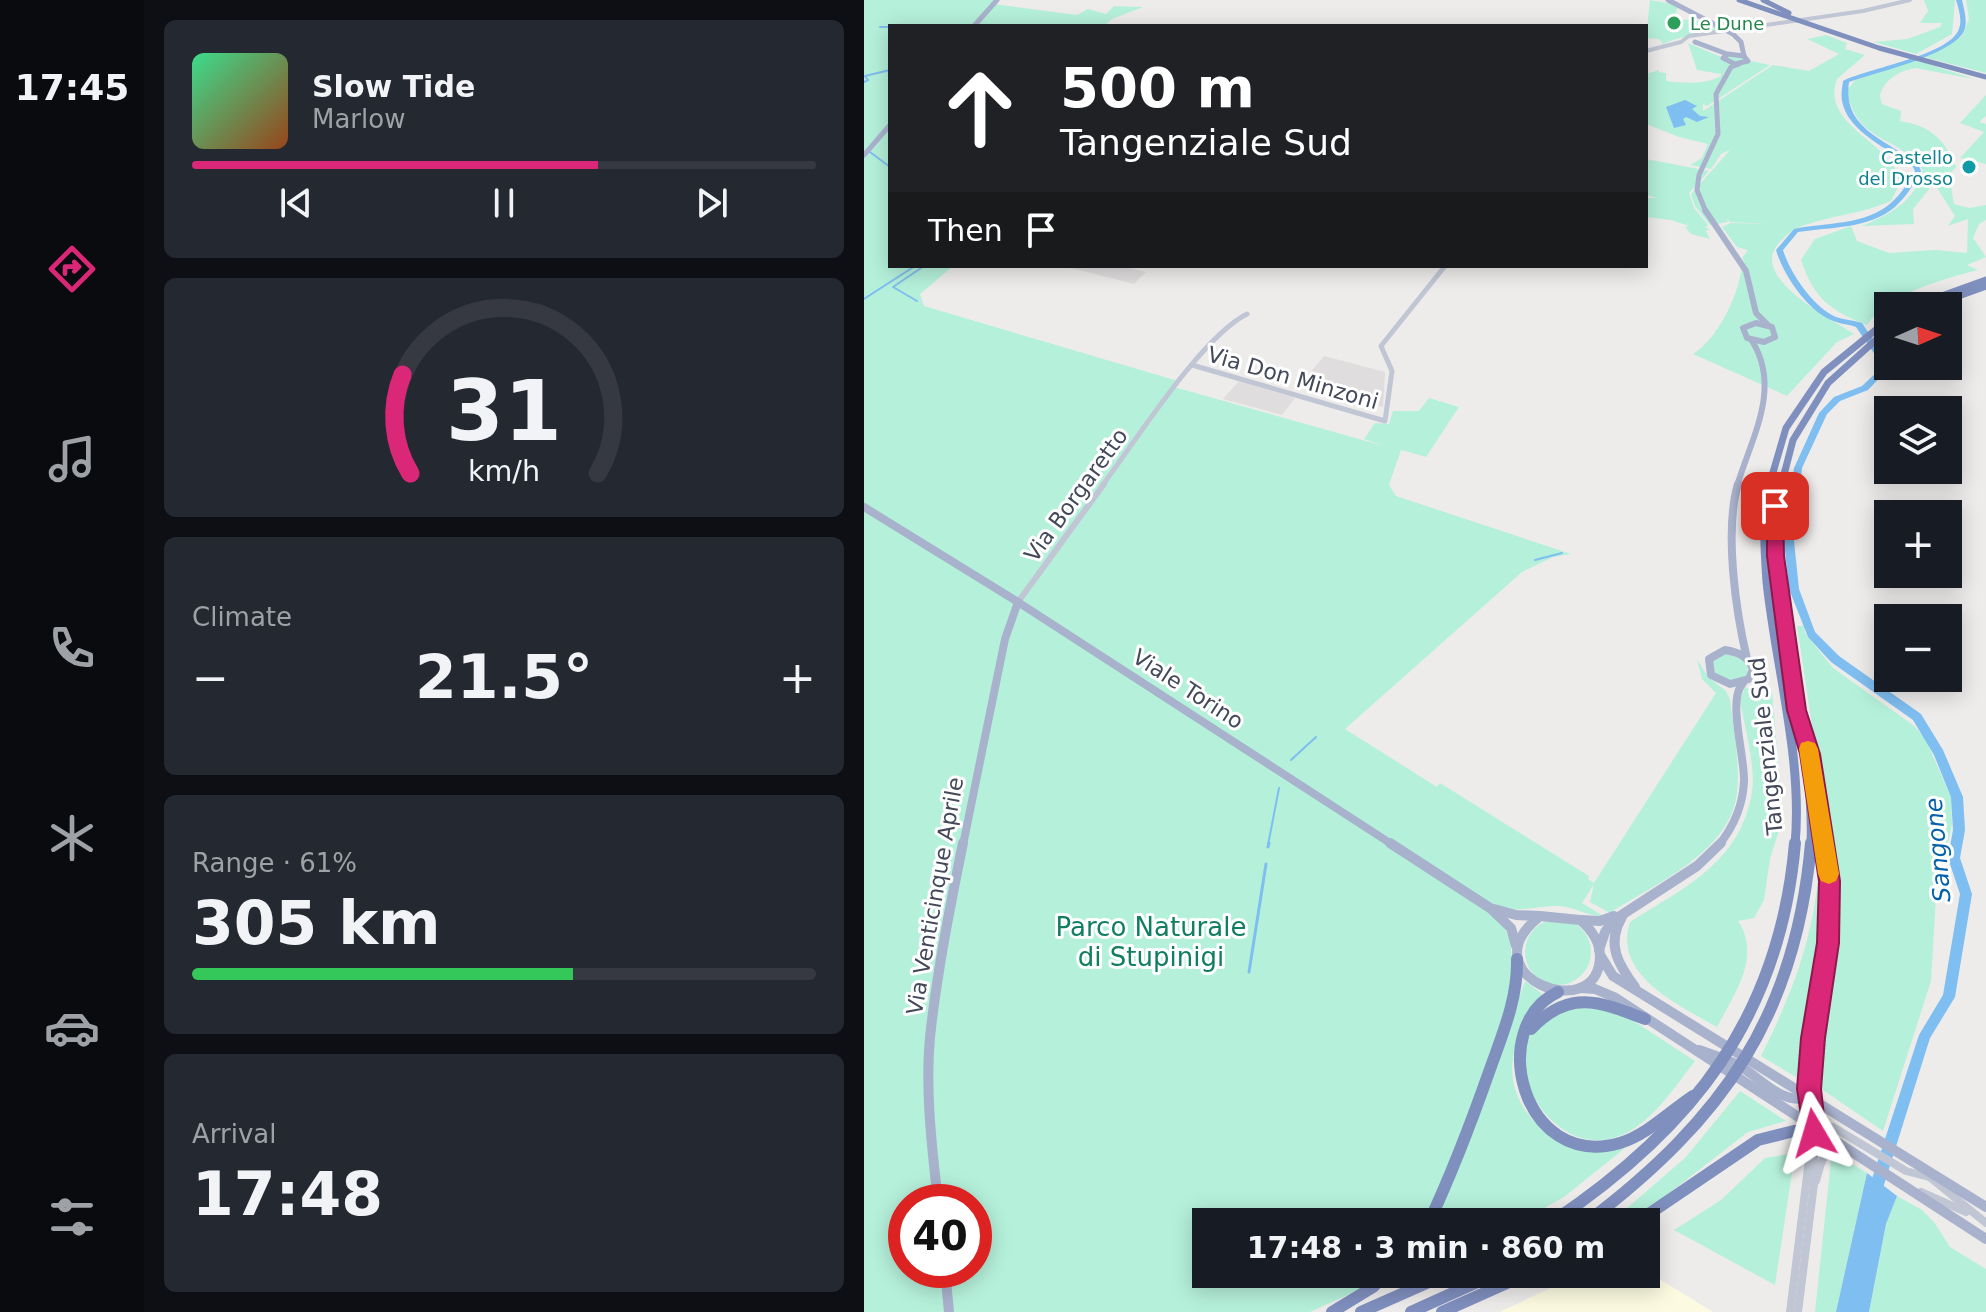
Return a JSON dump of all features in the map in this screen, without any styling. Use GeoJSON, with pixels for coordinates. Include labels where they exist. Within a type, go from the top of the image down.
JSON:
{"type":"FeatureCollection","features":[{"type":"Feature","properties":{"kind":"highway"},"geometry":{"type":"LineString","coordinates":[[1739,0],[1880,47],[1986,76]]}},
{"type":"Feature","properties":{"kind":"highway"},"geometry":{"type":"LineString","coordinates":[[1763,0],[1799,18],[1880,47]]}},
{"type":"Feature","properties":{"kind":"highway"},"geometry":{"type":"LineString","coordinates":[[1955,292],[1985,282]]}},
{"type":"Feature","properties":{"kind":"highway"},"geometry":{"type":"LineString","coordinates":[[1962,292],[1985,282]]}},
{"type":"Feature","properties":{"kind":"highway","name":"Tangenziale Sud"},"geometry":{"type":"LineString","coordinates":[[1571,1208],[1642,1154],[1699,1092],[1741,1030],[1762,988],[1786,918],[1795,862],[1794,789],[1763,552],[1766,492],[1775,454],[1789,420],[1817,379],[1874,335]]}},
{"type":"Feature","properties":{"kind":"highway","name":"Tangenziale Sud"},"geometry":{"type":"LineString","coordinates":[[1605,1208],[1646,1176],[1713,1105],[1744,1060],[1772,1008],[1797,936],[1810,866],[1809,800],[1775,556],[1777,492],[1787,453],[1802,418],[1851,351]]}},
{"type":"Feature","properties":{"kind":"highway"},"geometry":{"type":"LineString","coordinates":[[1797,710],[1810,754],[1829,881],[1828,943],[1813,1038],[1808,1098]]}},
{"type":"Feature","properties":{"kind":"highway"},"geometry":{"type":"LineString","coordinates":[[1436,1208],[1455,1167],[1504,1030],[1518,986],[1517,953]]}},
{"type":"Feature","properties":{"kind":"highway"},"geometry":{"type":"LineString","coordinates":[[1558,992],[1541,1005],[1528,1025],[1518,1064],[1524,1096],[1546,1126],[1574,1142],[1597,1146],[1619,1143],[1699,1092]]}},
{"type":"Feature","properties":{"kind":"highway"},"geometry":{"type":"LineString","coordinates":[[1524,1038],[1548,1011],[1577,1001],[1608,1004],[1645,1019]]}},
{"type":"Feature","properties":{"kind":"highway"},"geometry":{"type":"LineString","coordinates":[[1658,1208],[1758,1140],[1794,1131],[1832,1138]]}},
{"type":"Feature","properties":{"kind":"highway"},"geometry":{"type":"LineString","coordinates":[[1332,1312],[1371,1288]]}},
{"type":"Feature","properties":{"kind":"highway"},"geometry":{"type":"LineString","coordinates":[[1361,1312],[1415,1288]]}},
{"type":"Feature","properties":{"kind":"highway"},"geometry":{"type":"LineString","coordinates":[[1411,1312],[1464,1288]]}},
{"type":"Feature","properties":{"kind":"highway"},"geometry":{"type":"LineString","coordinates":[[1442,1312],[1496,1288]]}},
{"type":"Feature","properties":{"kind":"main road"},"geometry":{"type":"LineString","coordinates":[[1668,0],[1728,30],[1742,46],[1748,61],[1739,64],[1696,40]]}},
{"type":"Feature","properties":{"kind":"main road"},"geometry":{"type":"LineString","coordinates":[[976,24],[995,2]]}},
{"type":"Feature","properties":{"kind":"main road"},"geometry":{"type":"LineString","coordinates":[[1742,46],[1729,59],[1715,97],[1718,134],[1699,175],[1697,190],[1702,205],[1746,271],[1756,313],[1776,335],[1761,351]]}},
{"type":"Feature","properties":{"kind":"main road"},"geometry":{"type":"LineString","coordinates":[[1729,59],[1744,56]]}},
{"type":"Feature","properties":{"kind":"main road"},"geometry":{"type":"LineString","coordinates":[[864,155],[888,127]]}},
{"type":"Feature","properties":{"kind":"main road"},"geometry":{"type":"LineString","coordinates":[[1580,988],[1594,975],[1608,927],[1712,855],[1737,819],[1744,781],[1735,700],[1738,688],[1752,675],[1742,638],[1733,507],[1766,395],[1761,351],[1742,331],[1756,313]]}},
{"type":"Feature","properties":{"kind":"main road"},"geometry":{"type":"LineString","coordinates":[[1749,324],[1768,325]]}},
{"type":"Feature","properties":{"kind":"main road"},"geometry":{"type":"LineString","coordinates":[[1752,341],[1767,342]]}},
{"type":"Feature","properties":{"kind":"main road","name":"Viale Torino"},"geometry":{"type":"LineString","coordinates":[[864,507],[1018,602],[1490,908],[1511,928],[1517,953]]}},
{"type":"Feature","properties":{"kind":"main road","name":"Via Venticinque Aprile"},"geometry":{"type":"LineString","coordinates":[[936,1184],[930,1125],[930,1039],[950,908],[1005,639],[1018,602]]}},
{"type":"Feature","properties":{"kind":"main road"},"geometry":{"type":"LineString","coordinates":[[1735,700],[1711,675],[1708,664],[1711,655],[1742,638]]}},
{"type":"Feature","properties":{"kind":"main road"},"geometry":{"type":"LineString","coordinates":[[1725,650],[1737,652],[1747,659]]}},
{"type":"Feature","properties":{"kind":"main road"},"geometry":{"type":"LineString","coordinates":[[1722,683],[1743,683]]}},
{"type":"Feature","properties":{"kind":"main road"},"geometry":{"type":"LineString","coordinates":[[1646,898],[1606,920],[1592,922],[1561,913],[1542,914],[1527,924],[1517,953],[1533,982],[1558,992],[1595,989],[1614,997],[1686,1046],[1751,1074],[1791,1099],[1808,1098],[1879,1155],[1907,1172],[1986,1207]]}},
{"type":"Feature","properties":{"kind":"main road","name":"Viale Torino"},"geometry":{"type":"LineString","coordinates":[[1490,908],[1516,915],[1542,914]]}},
{"type":"Feature","properties":{"kind":"main road"},"geometry":{"type":"LineString","coordinates":[[1628,911],[1615,928],[1614,953],[1621,968],[1641,994]]}},
{"type":"Feature","properties":{"kind":"main road"},"geometry":{"type":"LineString","coordinates":[[1577,919],[1595,937],[1609,972],[1712,1037],[1812,1136]]}},
{"type":"Feature","properties":{"kind":"main road"},"geometry":{"type":"LineString","coordinates":[[1832,1138],[1852,1150],[1879,1155],[1907,1172],[1986,1239]]}},
{"type":"Feature","properties":{"kind":"main road"},"geometry":{"type":"LineString","coordinates":[[947,1288],[949,1312]]}},
{"type":"Feature","properties":{"kind":"street"},"geometry":{"type":"LineString","coordinates":[[1648,50],[1724,32],[1910,0]]}},
{"type":"Feature","properties":{"kind":"street","name":"Via Don Minzoni"},"geometry":{"type":"LineString","coordinates":[[1192,365],[1385,421],[1392,371],[1381,346],[1443,268]]}},
{"type":"Feature","properties":{"kind":"street","name":"Via Borgaretto"},"geometry":{"type":"LineString","coordinates":[[1018,602],[1192,365],[1237,317]]}},
{"type":"Feature","properties":{"kind":"street"},"geometry":{"type":"LineString","coordinates":[[1798,1312],[1817,1152],[1808,1098]]}},
{"type":"Feature","properties":{"kind":"street"},"geometry":{"type":"LineString","coordinates":[[1812,1136],[1833,1127],[1879,1155]]}},
{"type":"Feature","properties":{"kind":"street"},"geometry":{"type":"LineString","coordinates":[[1790,1312],[1812,1136]]}},
{"type":"Feature","properties":{"kind":"street"},"geometry":{"type":"LineString","coordinates":[[1814,1184],[1826,1149],[1837,1147],[1852,1150]]}},
{"type":"Feature","properties":{"kind":"street"},"geometry":{"type":"LineString","coordinates":[[1907,1172],[1929,1177],[1973,1215]]}},
{"type":"Feature","properties":{"kind":"street"},"geometry":{"type":"LineString","coordinates":[[1907,1172],[1986,1223]]}},
{"type":"Feature","properties":{"kind":"shaded area"},"geometry":{"type":"Polygon","coordinates":[[[1071,268],[1129,268],[1146,272],[1134,284],[1071,268]]]}},
{"type":"Feature","properties":{"kind":"shaded area"},"geometry":{"type":"Polygon","coordinates":[[[1324,356],[1385,372],[1383,407],[1299,386],[1324,356]]]}},
{"type":"Feature","properties":{"kind":"shaded area"},"geometry":{"type":"Polygon","coordinates":[[[1239,381],[1295,398],[1282,415],[1223,399],[1239,381]]]}},
{"type":"Feature","properties":{"kind":"shaded area"},"geometry":{"type":"Polygon","coordinates":[[[1660,1280],[1713,1312],[1500,1312],[1551,1288],[1660,1288],[1660,1280]]]}},
{"type":"Feature","properties":{"kind":"green space","name":"Parco Naturale di Stupinigi"},"geometry":{"type":"Polygon","coordinates":[[[864,0],[996,0],[994,4],[1077,15],[1088,9],[1106,14],[1114,6],[1143,7],[1106,24],[888,24],[888,268],[951,268],[920,294],[924,306],[1178,381],[1174,387],[1384,446],[1364,439],[1375,423],[1389,424],[1393,411],[1419,411],[1429,398],[1459,407],[1426,457],[1401,450],[1389,485],[1396,496],[1571,554],[1553,557],[1522,572],[1345,729],[1437,787],[1440,783],[1589,876],[1588,879],[1594,883],[1716,693],[1702,679],[1697,659],[1708,677],[1726,691],[1730,700],[1737,758],[1737,793],[1731,814],[1705,850],[1668,878],[1610,913],[1590,902],[1594,884],[1582,903],[1603,916],[1559,906],[1507,909],[1504,926],[1510,941],[1515,986],[1445,1185],[1433,1208],[1192,1208],[1192,1288],[1363,1288],[1310,1312],[864,1312],[864,0]]]}},
{"type":"Feature","properties":{"kind":"green space","name":"Le Dune"},"geometry":{"type":"Polygon","coordinates":[[[1650,0],[1678,5],[1674,19],[1705,21],[1702,25],[1727,29],[1663,44],[1659,39],[1648,38],[1650,0]]]}},
{"type":"Feature","properties":{"kind":"green space"},"geometry":{"type":"Polygon","coordinates":[[[1924,0],[1955,0],[1952,34],[1916,54],[1874,42],[1907,39],[1940,27],[1942,23],[1920,23],[1928,11],[1924,0]]]}},
{"type":"Feature","properties":{"kind":"green space"},"geometry":{"type":"Polygon","coordinates":[[[1966,0],[1986,0],[1986,73],[1924,57],[1962,36],[1969,19],[1966,0]]]}},
{"type":"Feature","properties":{"kind":"green space"},"geometry":{"type":"Polygon","coordinates":[[[1826,35],[1847,43],[1845,49],[1865,55],[1837,79],[1834,95],[1838,109],[1895,167],[1901,181],[1891,201],[1803,226],[1778,244],[1772,257],[1775,270],[1784,284],[1813,308],[1854,334],[1837,342],[1787,396],[1693,354],[1711,338],[1726,314],[1737,288],[1742,264],[1745,263],[1742,258],[1748,250],[1737,247],[1722,227],[1731,223],[1767,224],[1730,222],[1726,218],[1728,222],[1710,225],[1695,206],[1691,194],[1730,150],[1721,154],[1711,169],[1690,165],[1702,158],[1708,144],[1648,125],[1648,73],[1659,70],[1666,73],[1666,81],[1687,83],[1721,76],[1697,70],[1688,43],[1721,57],[1738,55],[1770,65],[1707,106],[1703,104],[1703,111],[1773,65],[1809,71],[1839,54],[1807,39],[1826,35]]]}},
{"type":"Feature","properties":{"kind":"green space"},"geometry":{"type":"Polygon","coordinates":[[[1916,60],[1974,79],[1915,68],[1893,77],[1884,85],[1880,96],[1882,104],[1901,111],[1900,121],[1928,130],[1946,148],[1956,167],[1949,175],[1954,204],[1969,208],[1986,205],[1986,220],[1979,224],[1973,238],[1986,257],[1967,265],[1978,270],[1911,292],[1874,292],[1874,316],[1867,325],[1834,309],[1812,285],[1801,260],[1815,239],[1851,226],[1857,241],[1889,253],[1935,250],[1967,253],[1968,219],[1948,226],[1955,216],[1934,183],[1913,209],[1914,224],[1862,226],[1908,199],[1923,170],[1912,158],[1860,121],[1847,91],[1855,80],[1916,60]]]}},
{"type":"Feature","properties":{"kind":"green space"},"geometry":{"type":"Polygon","coordinates":[[[1986,95],[1986,116],[1979,122],[1986,124],[1986,164],[1960,158],[1984,132],[1960,123],[1986,95]]]}},
{"type":"Feature","properties":{"kind":"green space"},"geometry":{"type":"Polygon","coordinates":[[[1648,159],[1709,171],[1689,193],[1694,208],[1708,225],[1705,228],[1710,229],[1706,231],[1710,239],[1691,234],[1685,227],[1689,226],[1648,217],[1648,198],[1657,198],[1648,196],[1648,159]]]}},
{"type":"Feature","properties":{"kind":"green space"},"geometry":{"type":"Polygon","coordinates":[[[1797,626],[1804,626],[1805,633],[1833,668],[1913,725],[1925,738],[1951,797],[1952,824],[1947,847],[1938,862],[1931,981],[1883,1131],[1817,1086],[1836,939],[1837,891],[1797,626]]]}},
{"type":"Feature","properties":{"kind":"green space"},"geometry":{"type":"Polygon","coordinates":[[[1725,653],[1742,658],[1748,667],[1746,676],[1732,682],[1715,674],[1712,660],[1725,653]]]}},
{"type":"Feature","properties":{"kind":"green space"},"geometry":{"type":"Polygon","coordinates":[[[1745,687],[1760,694],[1772,692],[1783,817],[1770,859],[1764,900],[1754,918],[1738,921],[1745,934],[1746,961],[1737,989],[1717,1027],[1653,987],[1631,958],[1627,941],[1630,922],[1707,870],[1723,855],[1746,817],[1753,782],[1740,700],[1745,687]]]}},
{"type":"Feature","properties":{"kind":"green space"},"geometry":{"type":"Polygon","coordinates":[[[1821,847],[1826,918],[1804,1082],[1761,1056],[1795,979],[1810,930],[1821,847]]]}},
{"type":"Feature","properties":{"kind":"green space"},"geometry":{"type":"Polygon","coordinates":[[[1558,919],[1571,922],[1581,929],[1588,939],[1591,952],[1588,965],[1581,975],[1571,982],[1558,985],[1545,982],[1535,975],[1528,965],[1525,952],[1528,939],[1535,929],[1545,922],[1558,919]]]}},
{"type":"Feature","properties":{"kind":"green space"},"geometry":{"type":"Polygon","coordinates":[[[1525,981],[1545,996],[1516,1045],[1512,1069],[1516,1091],[1525,1110],[1540,1126],[1559,1139],[1580,1147],[1602,1150],[1625,1148],[1564,1197],[1544,1208],[1441,1208],[1453,1182],[1525,981]]]}},
{"type":"Feature","properties":{"kind":"green space"},"geometry":{"type":"Polygon","coordinates":[[[1582,1004],[1623,1014],[1695,1061],[1653,1113],[1622,1135],[1596,1140],[1573,1135],[1552,1121],[1537,1102],[1527,1080],[1523,1057],[1528,1036],[1546,1017],[1582,1004]]]}},
{"type":"Feature","properties":{"kind":"green space"},"geometry":{"type":"Polygon","coordinates":[[[1740,1091],[1786,1121],[1748,1132],[1647,1208],[1627,1208],[1686,1157],[1740,1091]]]}},
{"type":"Feature","properties":{"kind":"green space"},"geometry":{"type":"Polygon","coordinates":[[[1795,1153],[1775,1285],[1674,1230],[1721,1200],[1765,1158],[1795,1153]]]}},
{"type":"Feature","properties":{"kind":"green space"},"geometry":{"type":"Polygon","coordinates":[[[1838,1155],[1867,1173],[1836,1312],[1815,1312],[1831,1160],[1838,1155]]]}},
{"type":"Feature","properties":{"kind":"green space"},"geometry":{"type":"Polygon","coordinates":[[[1897,1196],[1922,1210],[1950,1247],[1986,1269],[1986,1312],[1869,1312],[1886,1224],[1897,1196]]]}},
{"type":"Feature","properties":{"kind":"water"},"geometry":{"type":"Polygon","coordinates":[[[1685,100],[1697,106],[1692,109],[1700,116],[1709,117],[1697,122],[1686,117],[1683,119],[1686,125],[1674,128],[1666,107],[1685,100]]]}},
{"type":"Feature","properties":{"kind":"water"},"geometry":{"type":"Polygon","coordinates":[[[1867,1173],[1897,1196],[1886,1224],[1869,1312],[1836,1312],[1867,1173]]]}},
{"type":"Feature","properties":{"kind":"waterway","name":"Sangone"},"geometry":{"type":"LineString","coordinates":[[1875,1191],[1925,1035],[1949,997],[1966,894],[1954,858],[1959,830],[1957,797],[1939,753],[1917,717],[1835,659],[1811,634],[1794,589],[1789,541],[1798,468],[1823,413],[1837,399],[1865,388],[1883,370],[1880,356],[1859,325],[1834,319],[1809,299],[1793,279],[1779,250],[1796,230],[1867,219],[1881,214],[1906,191],[1918,171],[1916,166],[1855,121],[1847,110],[1844,97],[1846,81],[1922,56],[1949,43],[1963,27],[1959,0]]}},
{"type":"Feature","properties":{"kind":"waterway"},"geometry":{"type":"LineString","coordinates":[[880,27],[888,27]]}},
{"type":"Feature","properties":{"kind":"waterway"},"geometry":{"type":"LineString","coordinates":[[864,82],[868,80],[865,76],[888,70]]}},
{"type":"Feature","properties":{"kind":"waterway"},"geometry":{"type":"LineString","coordinates":[[870,152],[888,166]]}},
{"type":"Feature","properties":{"kind":"waterway"},"geometry":{"type":"LineString","coordinates":[[864,299],[912,268]]}},
{"type":"Feature","properties":{"kind":"waterway"},"geometry":{"type":"LineString","coordinates":[[917,301],[893,287],[921,268]]}},
{"type":"Feature","properties":{"kind":"waterway"},"geometry":{"type":"LineString","coordinates":[[1535,560],[1562,553]]}},
{"type":"Feature","properties":{"kind":"waterway"},"geometry":{"type":"LineString","coordinates":[[1291,760],[1316,737]]}},
{"type":"Feature","properties":{"kind":"waterway"},"geometry":{"type":"LineString","coordinates":[[1268,845],[1279,788]]}},
{"type":"Feature","properties":{"kind":"waterway"},"geometry":{"type":"LineString","coordinates":[[1268,847],[1269,843]]}},
{"type":"Feature","properties":{"kind":"waterway"},"geometry":{"type":"LineString","coordinates":[[1249,972],[1266,864]]}},
{"type":"Feature","properties":{"kind":"slow traffic"},"geometry":{"type":"LineString","coordinates":[[1808,749],[1829,874]]}},
{"type":"Feature","properties":{"kind":"place","name":"Le Dune"},"geometry":{"type":"Point","coordinates":[1674,23]}},
{"type":"Feature","properties":{"kind":"place","name":"Castello del Drosso"},"geometry":{"type":"Point","coordinates":[1969,167]}},
{"type":"Feature","properties":{"kind":"route"},"geometry":{"type":"LineString","coordinates":[[1775,506],[1775,556],[1797,710],[1810,754],[1829,881],[1828,943],[1813,1038],[1808,1098],[1814,1133]]}}]}
